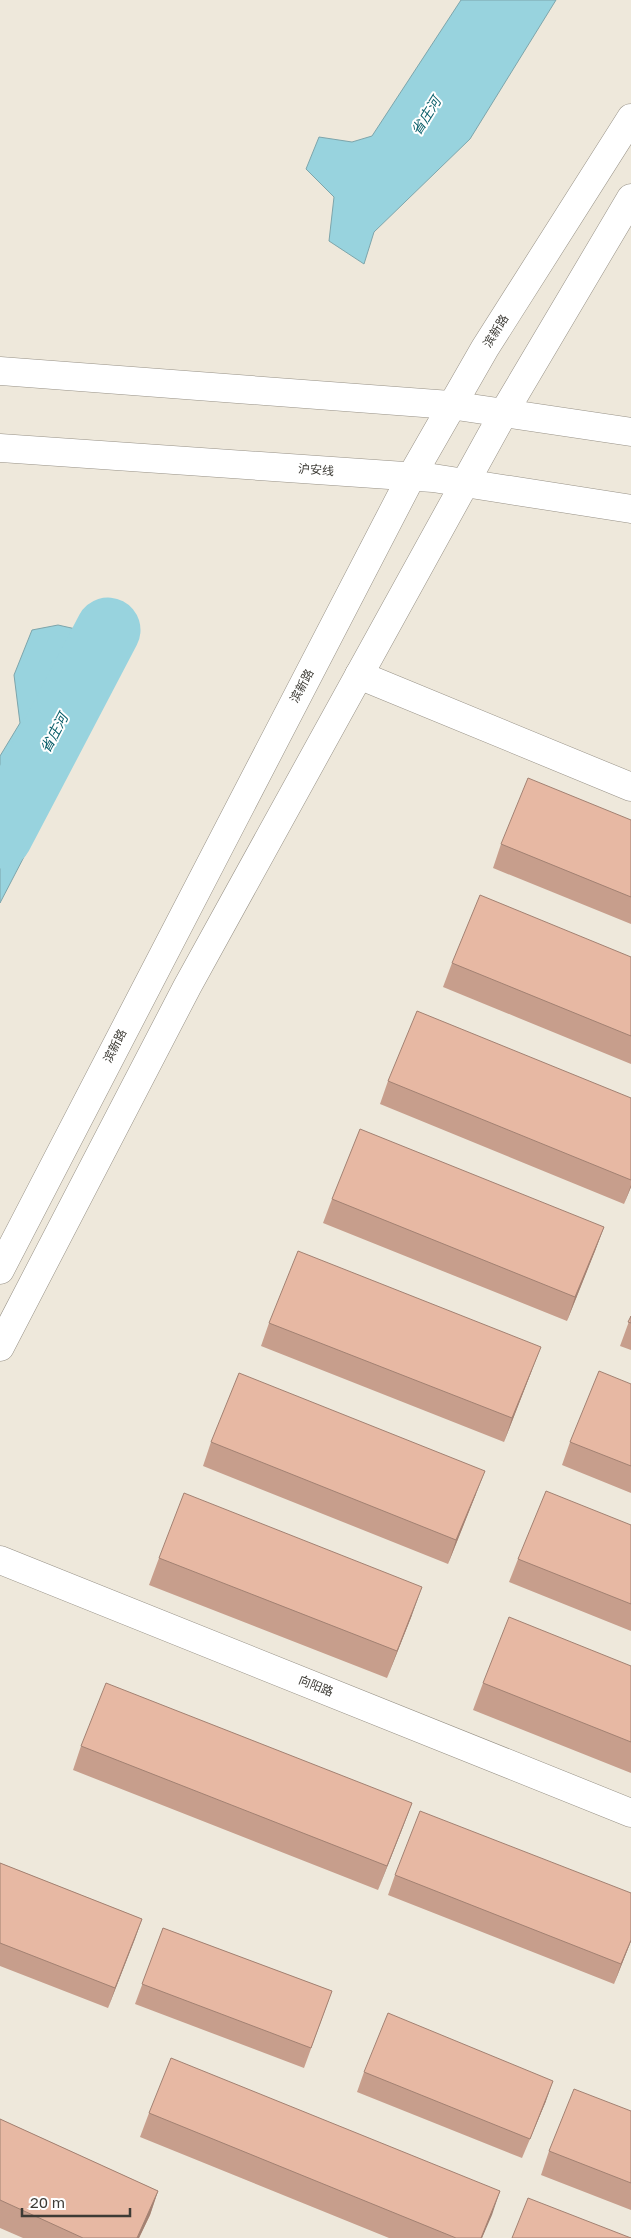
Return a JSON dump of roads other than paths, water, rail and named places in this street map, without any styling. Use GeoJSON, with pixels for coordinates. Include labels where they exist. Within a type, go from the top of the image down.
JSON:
{"type":"FeatureCollection","features":[{"type":"Feature","properties":{"kind":"main road","name":"滨新路"},"geometry":{"type":"LineString","coordinates":[[0,1270],[450,405],[631,118]]}},
{"type":"Feature","properties":{"kind":"main road"},"geometry":{"type":"LineString","coordinates":[[0,1347],[187,987],[503,414],[631,198]]}},
{"type":"Feature","properties":{"kind":"main road"},"geometry":{"type":"LineString","coordinates":[[0,371],[450,405],[631,432]]}},
{"type":"Feature","properties":{"kind":"main road","name":"沪安线"},"geometry":{"type":"LineString","coordinates":[[0,448],[411,477],[465,483],[631,509]]}},
{"type":"Feature","properties":{"kind":"main road"},"geometry":{"type":"LineString","coordinates":[[359,675],[631,787]]}},
{"type":"Feature","properties":{"kind":"main road","name":"向阳路"},"geometry":{"type":"LineString","coordinates":[[0,1560],[631,1813]]}},
{"type":"Feature","properties":{"kind":"water"},"geometry":{"type":"Polygon","coordinates":[[[461,0],[556,0],[470,139],[374,232],[364,264],[329,241],[334,197],[306,169],[319,137],[352,142],[372,136],[461,0]]]}},
{"type":"Feature","properties":{"kind":"water"},"geometry":{"type":"Polygon","coordinates":[[[58,625],[98,634],[119,674],[0,903],[0,756],[20,723],[14,675],[32,630],[58,625]]]}},
{"type":"Feature","properties":{"kind":"waterway","name":"省庄河"},"geometry":{"type":"LineString","coordinates":[[0,836],[108,630]]}}]}
